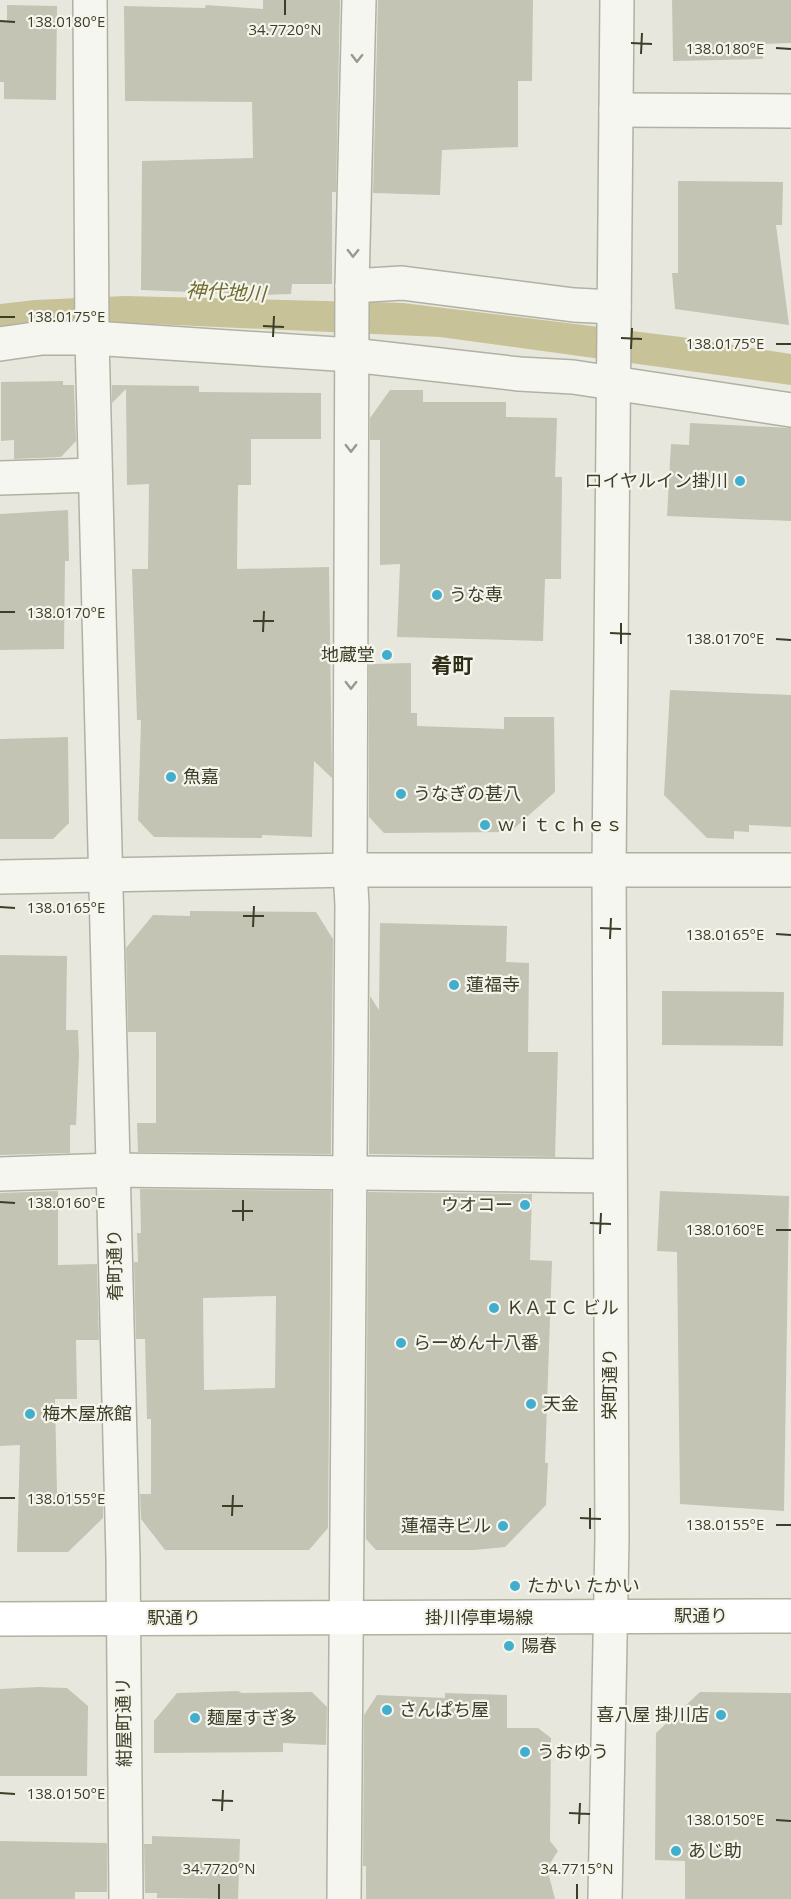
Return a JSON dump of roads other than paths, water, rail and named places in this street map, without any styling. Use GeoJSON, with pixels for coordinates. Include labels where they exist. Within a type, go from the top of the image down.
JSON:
{"type":"FeatureCollection","features":[{"type":"Feature","properties":{"kind":"main road","name":"駅通り"},"geometry":{"type":"LineString","coordinates":[[610,1616],[791,1616]]}},
{"type":"Feature","properties":{"kind":"main road","name":"掛川停車場線"},"geometry":{"type":"LineString","coordinates":[[348,1618],[610,1616]]}},
{"type":"Feature","properties":{"kind":"main road","name":"駅通り"},"geometry":{"type":"LineString","coordinates":[[0,1619],[348,1618]]}},
{"type":"Feature","properties":{"kind":"street","name":"肴町通り"},"geometry":{"type":"LineString","coordinates":[[90,0],[92,338],[122,1618]]}},
{"type":"Feature","properties":{"kind":"street"},"geometry":{"type":"LineString","coordinates":[[344,1899],[352,905],[350,870],[352,286],[359,0]]}},
{"type":"Feature","properties":{"kind":"street","name":"栄町通り"},"geometry":{"type":"LineString","coordinates":[[606,1899],[610,1616],[609,869],[617,0]]}},
{"type":"Feature","properties":{"kind":"street"},"geometry":{"type":"LineString","coordinates":[[616,110],[791,111]]}},
{"type":"Feature","properties":{"kind":"street"},"geometry":{"type":"LineString","coordinates":[[352,286],[402,283],[574,305],[614,307]]}},
{"type":"Feature","properties":{"kind":"street"},"geometry":{"type":"LineString","coordinates":[[0,344],[42,338],[92,338],[352,355],[614,383],[791,410]]}},
{"type":"Feature","properties":{"kind":"street"},"geometry":{"type":"LineString","coordinates":[[0,478],[95,475]]}},
{"type":"Feature","properties":{"kind":"street"},"geometry":{"type":"LineString","coordinates":[[0,877],[350,870],[791,870]]}},
{"type":"Feature","properties":{"kind":"street"},"geometry":{"type":"LineString","coordinates":[[0,1174],[113,1170],[349,1175],[608,1176]]}},
{"type":"Feature","properties":{"kind":"street","name":"紺屋町通リ"},"geometry":{"type":"LineString","coordinates":[[122,1618],[126,1899]]}},
{"type":"Feature","properties":{"kind":"place","name":"ロイヤルイン掛川"},"geometry":{"type":"Point","coordinates":[740,481]}},
{"type":"Feature","properties":{"kind":"place","name":"うな専"},"geometry":{"type":"Point","coordinates":[437,595]}},
{"type":"Feature","properties":{"kind":"place","name":"地蔵堂"},"geometry":{"type":"Point","coordinates":[387,655]}},
{"type":"Feature","properties":{"kind":"place","name":"魚嘉"},"geometry":{"type":"Point","coordinates":[171,777]}},
{"type":"Feature","properties":{"kind":"place","name":"うなぎの甚八"},"geometry":{"type":"Point","coordinates":[401,794]}},
{"type":"Feature","properties":{"kind":"place","name":"ｗｉｔｃｈｅｓ"},"geometry":{"type":"Point","coordinates":[485,825]}},
{"type":"Feature","properties":{"kind":"place","name":"蓮福寺"},"geometry":{"type":"Point","coordinates":[454,985]}},
{"type":"Feature","properties":{"kind":"place","name":"ウオコー"},"geometry":{"type":"Point","coordinates":[525,1205]}},
{"type":"Feature","properties":{"kind":"place","name":"ＫＡＩＣ ビル"},"geometry":{"type":"Point","coordinates":[494,1308]}},
{"type":"Feature","properties":{"kind":"place","name":"らーめん十八番"},"geometry":{"type":"Point","coordinates":[401,1343]}},
{"type":"Feature","properties":{"kind":"place","name":"天金"},"geometry":{"type":"Point","coordinates":[531,1404]}},
{"type":"Feature","properties":{"kind":"place","name":"梅木屋旅館"},"geometry":{"type":"Point","coordinates":[30,1414]}},
{"type":"Feature","properties":{"kind":"place","name":"蓮福寺ビル"},"geometry":{"type":"Point","coordinates":[503,1526]}},
{"type":"Feature","properties":{"kind":"place","name":"たかい たかい"},"geometry":{"type":"Point","coordinates":[515,1586]}},
{"type":"Feature","properties":{"kind":"place","name":"陽春"},"geometry":{"type":"Point","coordinates":[509,1646]}},
{"type":"Feature","properties":{"kind":"place","name":"さんぱち屋"},"geometry":{"type":"Point","coordinates":[387,1710]}},
{"type":"Feature","properties":{"kind":"place","name":"喜八屋 掛川店"},"geometry":{"type":"Point","coordinates":[721,1715]}},
{"type":"Feature","properties":{"kind":"place","name":"麺屋すぎ多"},"geometry":{"type":"Point","coordinates":[195,1718]}},
{"type":"Feature","properties":{"kind":"place","name":"うおゆう"},"geometry":{"type":"Point","coordinates":[525,1752]}},
{"type":"Feature","properties":{"kind":"place","name":"あじ助"},"geometry":{"type":"Point","coordinates":[676,1851]}},
{"type":"Feature","properties":{"kind":"district","name":"肴町"},"geometry":{"type":"Point","coordinates":[452,666]}},
{"type":"Feature","properties":{"kind":"water label","name":"神代地川"},"geometry":{"type":"Point","coordinates":[226,292]}}]}
